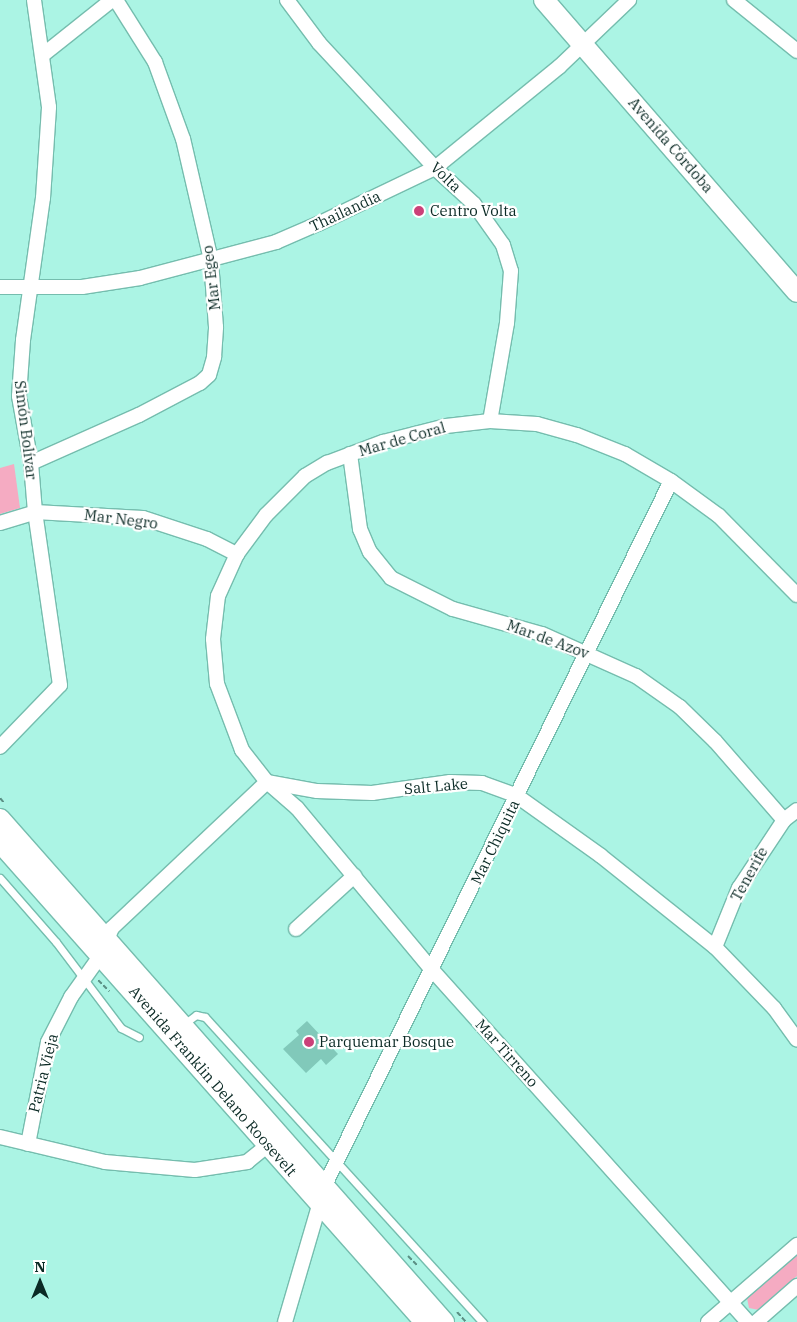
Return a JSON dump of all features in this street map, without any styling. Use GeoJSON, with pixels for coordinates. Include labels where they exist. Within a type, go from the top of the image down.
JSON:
{"type":"FeatureCollection","features":[{"type":"Feature","properties":{"kind":"main road","name":"Avenida Córdoba"},"geometry":{"type":"LineString","coordinates":[[544,0],[583,42],[797,292]]}},
{"type":"Feature","properties":{"kind":"main road","name":"Avenida Franklin Delano Roosevelt"},"geometry":{"type":"LineString","coordinates":[[0,819],[104,947],[274,1140],[444,1322]]}},
{"type":"Feature","properties":{"kind":"main road","name":"Avenida Franklin Delano Roosevelt"},"geometry":{"type":"LineString","coordinates":[[0,842],[183,1025],[274,1140]]}},
{"type":"Feature","properties":{"kind":"main road","name":"Avenida Franklin Delano Roosevelt"},"geometry":{"type":"LineString","coordinates":[[323,1194],[425,1322]]}},
{"type":"Feature","properties":{"kind":"street","name":"Simón Bolívar"},"geometry":{"type":"LineString","coordinates":[[0,747],[60,686],[35,512],[31,463],[22,420],[19,375],[44,198],[47,151],[48,107],[44,54],[34,0]]}},
{"type":"Feature","properties":{"kind":"street"},"geometry":{"type":"LineString","coordinates":[[44,54],[112,0]]}},
{"type":"Feature","properties":{"kind":"street","name":"Mar Egeo"},"geometry":{"type":"LineString","coordinates":[[31,463],[139,415],[200,384],[209,375],[216,327],[211,260],[183,140],[155,62],[116,0]]}},
{"type":"Feature","properties":{"kind":"street","name":"Volta"},"geometry":{"type":"LineString","coordinates":[[287,0],[319,43],[435,168],[474,204],[503,245],[511,271],[507,323],[490,421]]}},
{"type":"Feature","properties":{"kind":"street","name":"Thailandia"},"geometry":{"type":"LineString","coordinates":[[0,287],[30,288],[92,285],[140,278],[276,242],[435,168],[559,67],[629,0]]}},
{"type":"Feature","properties":{"kind":"street"},"geometry":{"type":"LineString","coordinates":[[734,0],[797,51]]}},
{"type":"Feature","properties":{"kind":"street","name":"Mar de Coral"},"geometry":{"type":"LineString","coordinates":[[268,782],[242,750],[217,684],[213,638],[218,596],[237,554],[286,492],[305,476],[350,454],[446,426],[490,421],[537,424],[577,434],[624,454],[671,481],[719,516],[797,595]]}},
{"type":"Feature","properties":{"kind":"street","name":"Mar de Azov"},"geometry":{"type":"LineString","coordinates":[[350,454],[360,529],[370,552],[391,578],[453,609],[542,634],[636,676],[680,707],[715,741],[784,820]]}},
{"type":"Feature","properties":{"kind":"street","name":"Mar Chiquita"},"geometry":{"type":"LineString","coordinates":[[285,1322],[323,1194],[338,1161],[671,481]]}},
{"type":"Feature","properties":{"kind":"street","name":"Mar Negro"},"geometry":{"type":"LineString","coordinates":[[0,523],[35,512],[143,518],[207,539],[237,554]]}},
{"type":"Feature","properties":{"kind":"street"},"geometry":{"type":"LineString","coordinates":[[104,947],[112,928],[268,782]]}},
{"type":"Feature","properties":{"kind":"street","name":"Salt Lake"},"geometry":{"type":"LineString","coordinates":[[268,782],[317,790],[372,793],[450,782],[482,783],[517,796],[601,856],[715,947],[774,1008],[797,1040]]}},
{"type":"Feature","properties":{"kind":"street","name":"Mar Tirreno"},"geometry":{"type":"LineString","coordinates":[[268,782],[297,808],[432,970],[748,1322]]}},
{"type":"Feature","properties":{"kind":"street","name":"Tenerife"},"geometry":{"type":"LineString","coordinates":[[715,947],[739,888],[784,820],[797,810]]}},
{"type":"Feature","properties":{"kind":"street"},"geometry":{"type":"LineString","coordinates":[[296,929],[354,876]]}},
{"type":"Feature","properties":{"kind":"street","name":"Patria Vieja"},"geometry":{"type":"LineString","coordinates":[[28,1144],[48,1042],[71,997],[85,980],[104,947]]}},
{"type":"Feature","properties":{"kind":"street"},"geometry":{"type":"LineString","coordinates":[[0,1137],[105,1162],[195,1170],[247,1162],[274,1140]]}},
{"type":"Feature","properties":{"kind":"street"},"geometry":{"type":"LineString","coordinates":[[708,1322],[797,1245]]}},
{"type":"Feature","properties":{"kind":"street"},"geometry":{"type":"LineString","coordinates":[[756,1322],[797,1286]]}},
{"type":"Feature","properties":{"kind":"lane"},"geometry":{"type":"LineString","coordinates":[[0,878],[85,980],[121,1028],[139,1036]]}},
{"type":"Feature","properties":{"kind":"lane","name":"Avenida Franklin Delano Roosevelt"},"geometry":{"type":"LineString","coordinates":[[183,1025],[196,1015],[205,1017],[483,1322]]}},
{"type":"Feature","properties":{"kind":"shaded area"},"geometry":{"type":"Polygon","coordinates":[[[14,464],[20,508],[0,514],[0,468],[14,464]]]}},
{"type":"Feature","properties":{"kind":"shaded area"},"geometry":{"type":"Polygon","coordinates":[[[797,1253],[797,1276],[759,1310],[749,1308],[747,1298],[797,1253]]]}},
{"type":"Feature","properties":{"kind":"building","name":"Parquemar Bosque"},"geometry":{"type":"Polygon","coordinates":[[[307,1021],[338,1054],[326,1065],[321,1059],[306,1073],[283,1049],[299,1035],[296,1031],[307,1021]]]}},
{"type":"Feature","properties":{"kind":"place","name":"Centro Volta"},"geometry":{"type":"Point","coordinates":[419,211]}},
{"type":"Feature","properties":{"kind":"place","name":"Parquemar Bosque"},"geometry":{"type":"Point","coordinates":[309,1042]}}]}
